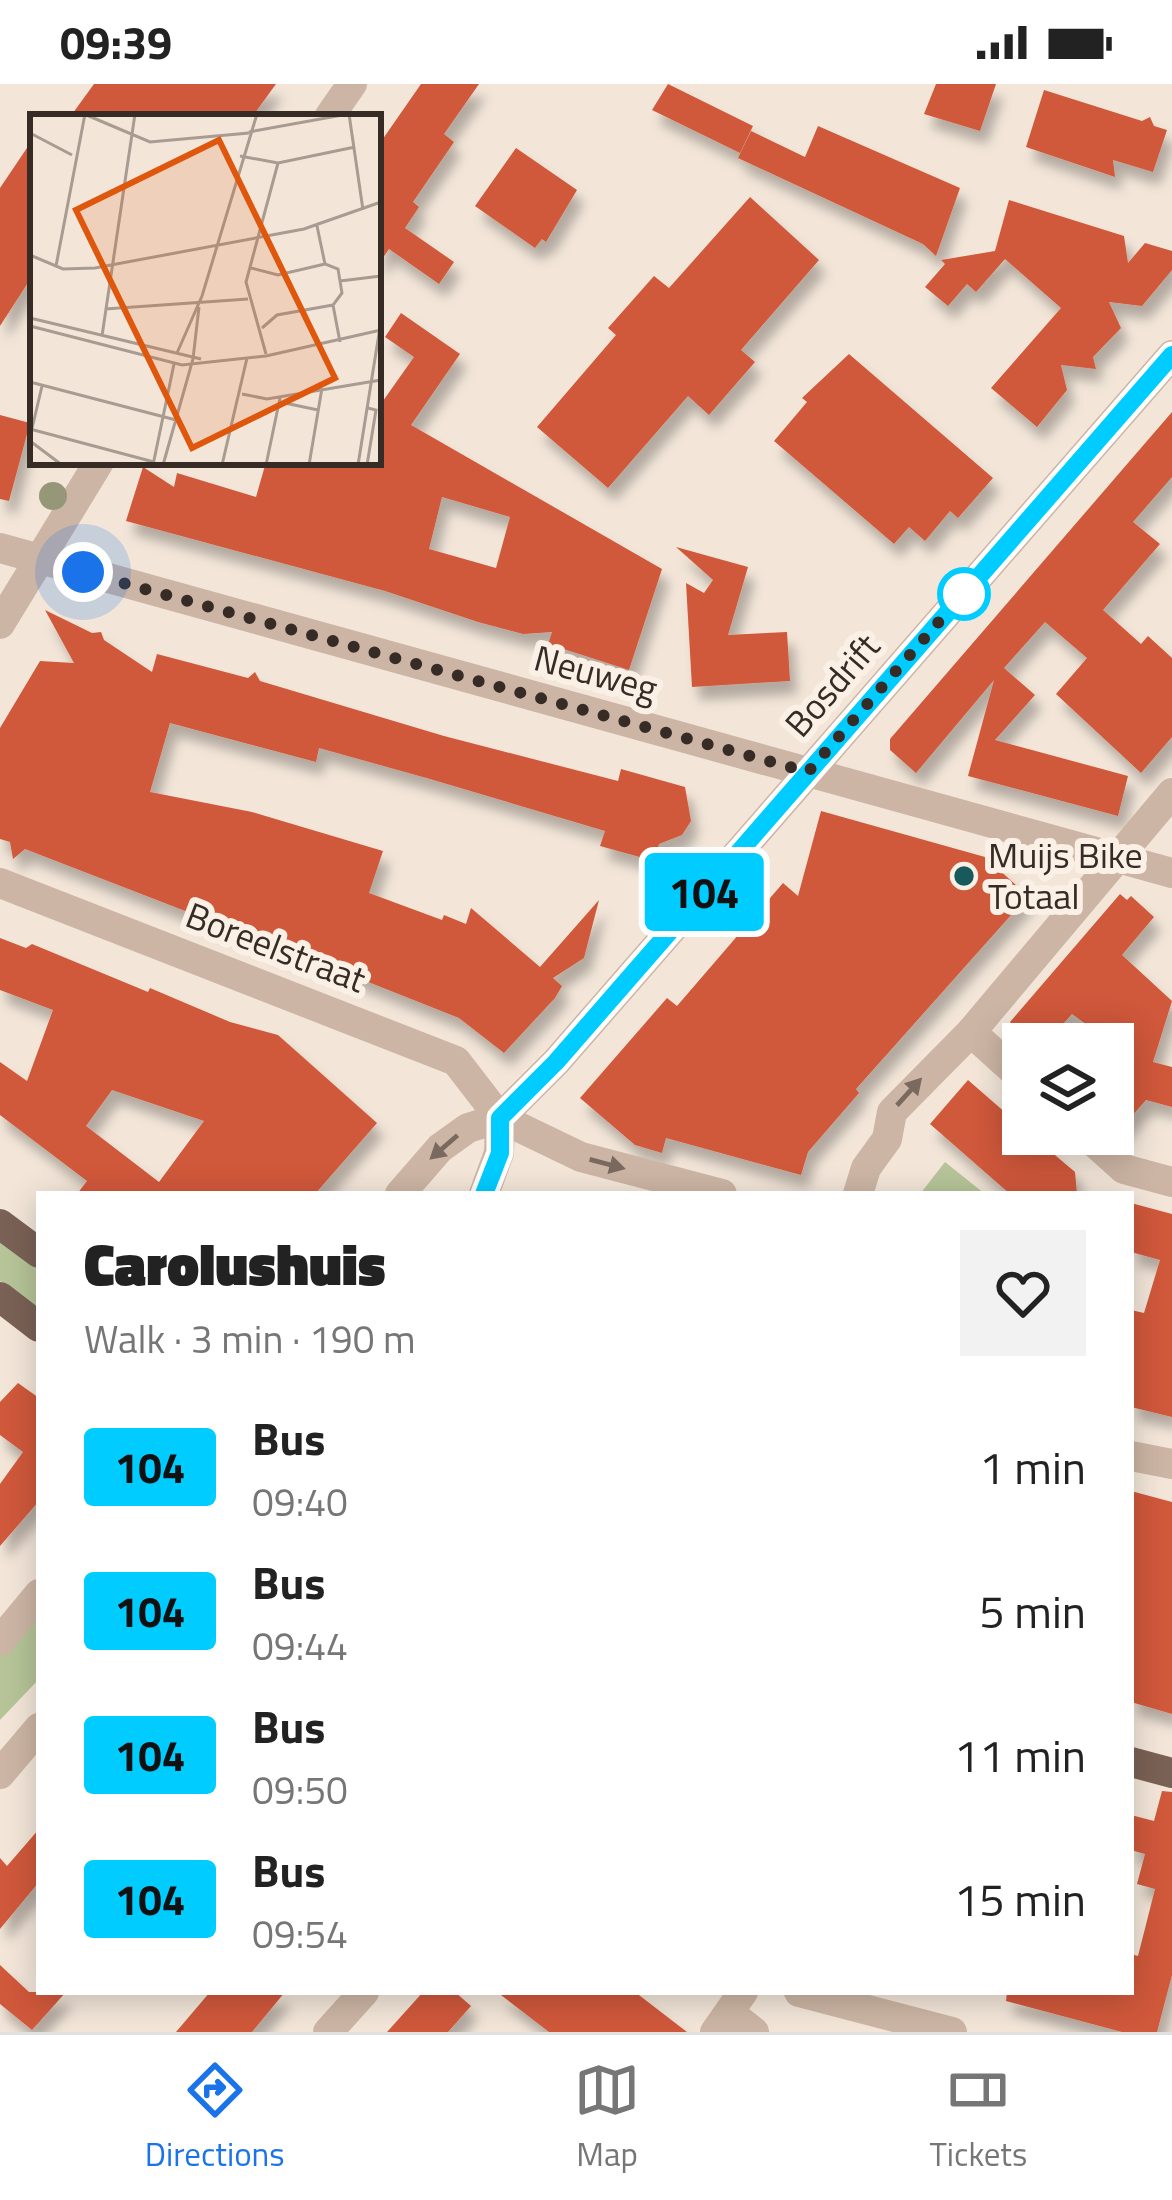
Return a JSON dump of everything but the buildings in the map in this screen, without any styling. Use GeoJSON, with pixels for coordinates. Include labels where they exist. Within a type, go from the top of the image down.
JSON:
{"type":"FeatureCollection","features":[{"type":"Feature","properties":{"kind":"main road"},"geometry":{"type":"LineString","coordinates":[[0,1224],[36,1251]]}},
{"type":"Feature","properties":{"kind":"main road"},"geometry":{"type":"LineString","coordinates":[[0,1297],[36,1325]]}},
{"type":"Feature","properties":{"kind":"main road"},"geometry":{"type":"LineString","coordinates":[[1134,1763],[1172,1773]]}},
{"type":"Feature","properties":{"kind":"street"},"geometry":{"type":"LineString","coordinates":[[331,114],[352,84]]}},
{"type":"Feature","properties":{"kind":"street","name":"Bosdrift"},"geometry":{"type":"LineString","coordinates":[[403,1191],[440,1148],[468,1128],[500,1118],[556,1062],[1172,355]]}},
{"type":"Feature","properties":{"kind":"street"},"geometry":{"type":"LineString","coordinates":[[0,624],[97,465]]}},
{"type":"Feature","properties":{"kind":"street","name":"Neuweg"},"geometry":{"type":"LineString","coordinates":[[0,548],[1172,873]]}},
{"type":"Feature","properties":{"kind":"street"},"geometry":{"type":"LineString","coordinates":[[859,1191],[866,1168],[887,1139],[892,1112],[970,1032],[1172,793]]}},
{"type":"Feature","properties":{"kind":"street","name":"Boreelstraat"},"geometry":{"type":"LineString","coordinates":[[0,884],[456,1060],[500,1118]]}},
{"type":"Feature","properties":{"kind":"street"},"geometry":{"type":"LineString","coordinates":[[970,1032],[1002,1060]]}},
{"type":"Feature","properties":{"kind":"street"},"geometry":{"type":"LineString","coordinates":[[485,1191],[500,1153],[500,1118],[581,1157],[711,1191]]}},
{"type":"Feature","properties":{"kind":"street"},"geometry":{"type":"LineString","coordinates":[[1108,1155],[1124,1169],[1172,1182]]}},
{"type":"Feature","properties":{"kind":"street"},"geometry":{"type":"LineString","coordinates":[[1134,1457],[1172,1464]]}},
{"type":"Feature","properties":{"kind":"street"},"geometry":{"type":"LineString","coordinates":[[0,1641],[36,1598]]}},
{"type":"Feature","properties":{"kind":"street"},"geometry":{"type":"LineString","coordinates":[[0,1774],[36,1732]]}},
{"type":"Feature","properties":{"kind":"street"},"geometry":{"type":"LineString","coordinates":[[328,2032],[361,1995]]}},
{"type":"Feature","properties":{"kind":"street"},"geometry":{"type":"LineString","coordinates":[[810,1995],[952,2032]]}},
{"type":"Feature","properties":{"kind":"green space"},"geometry":{"type":"Polygon","coordinates":[[[945,1162],[981,1191],[922,1191],[945,1162]]]}},
{"type":"Feature","properties":{"kind":"green space"},"geometry":{"type":"Polygon","coordinates":[[[0,1237],[36,1265],[36,1309],[0,1281],[0,1237]]]}},
{"type":"Feature","properties":{"kind":"green space"},"geometry":{"type":"Polygon","coordinates":[[[36,1614],[36,1682],[0,1720],[0,1654],[36,1614]]]}},
{"type":"Feature","properties":{"kind":"bus line","name":"104"},"geometry":{"type":"LineString","coordinates":[[487,1191],[500,1153],[500,1118],[556,1062],[1172,355]]}},
{"type":"Feature","properties":{"kind":"place","name":"Muijs Bike Totaal"},"geometry":{"type":"Point","coordinates":[964,876]}},
{"type":"Feature","properties":{"kind":"route"},"geometry":{"type":"LineString","coordinates":[[83,572],[808,772],[970,586],[964,594]]}}]}
